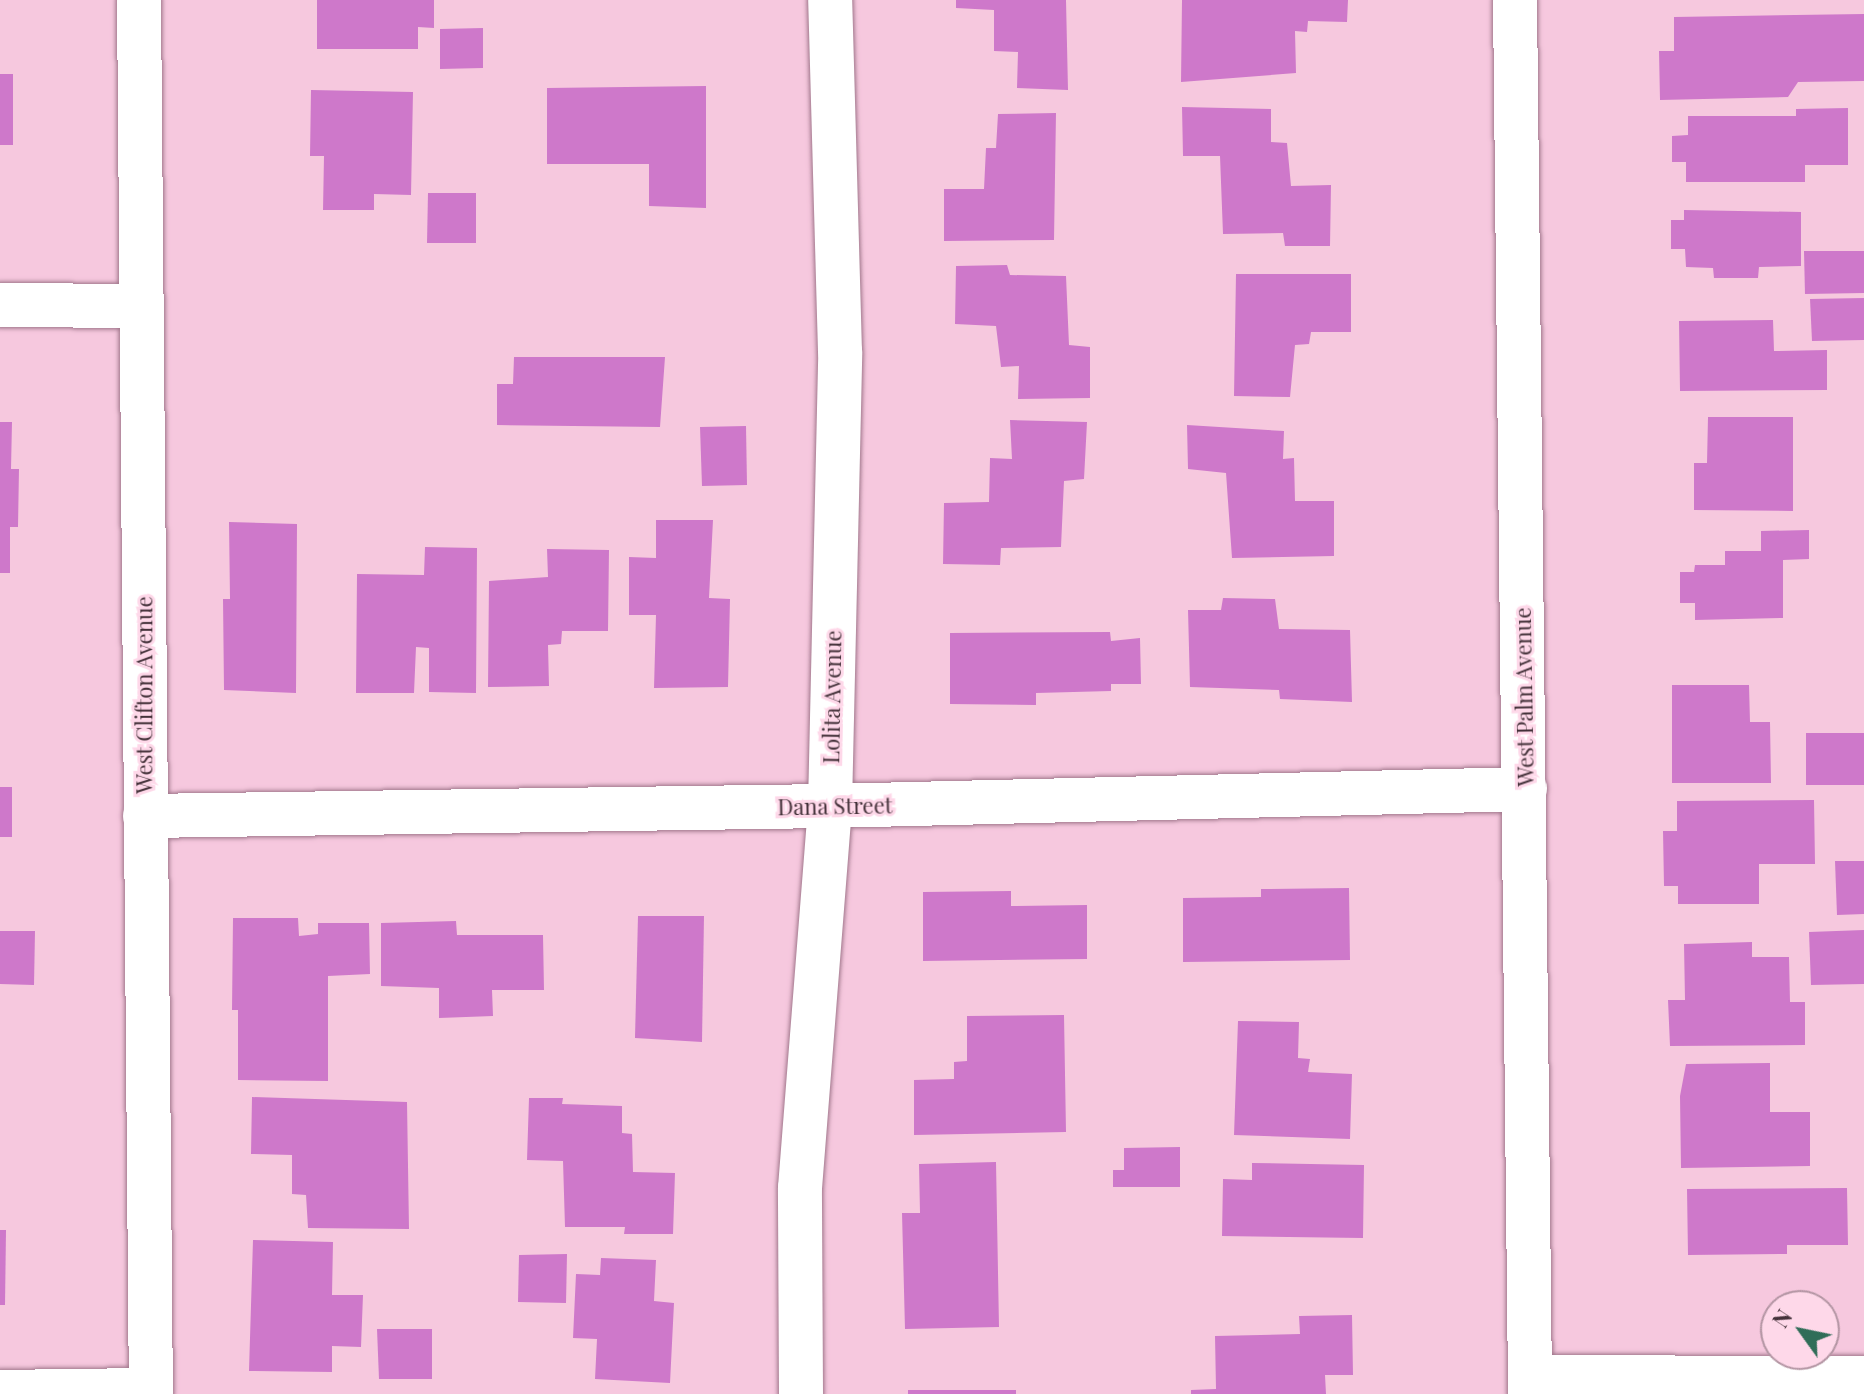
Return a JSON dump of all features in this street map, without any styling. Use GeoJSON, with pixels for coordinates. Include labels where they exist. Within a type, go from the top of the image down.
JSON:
{"type":"FeatureCollection","features":[{"type":"Feature","properties":{"kind":"street","name":"West Clifton Avenue"},"geometry":{"type":"LineString","coordinates":[[139,0],[151,1392]]}},
{"type":"Feature","properties":{"kind":"street","name":"Lolita Avenue"},"geometry":{"type":"LineString","coordinates":[[801,1394],[800,1188],[830,806],[840,352],[830,0]]}},
{"type":"Feature","properties":{"kind":"street","name":"West Palm Avenue"},"geometry":{"type":"LineString","coordinates":[[1515,0],[1530,1386]]}},
{"type":"Feature","properties":{"kind":"street"},"geometry":{"type":"LineString","coordinates":[[0,305],[142,306]]}},
{"type":"Feature","properties":{"kind":"street","name":"Dana Street"},"geometry":{"type":"LineString","coordinates":[[145,816],[830,806],[1525,789]]}},
{"type":"Feature","properties":{"kind":"street"},"geometry":{"type":"LineString","coordinates":[[1530,1386],[1864,1378]]}},
{"type":"Feature","properties":{"kind":"street"},"geometry":{"type":"LineString","coordinates":[[0,1392],[151,1392]]}},
{"type":"Feature","properties":{"kind":"building"},"geometry":{"type":"Polygon","coordinates":[[[317,0],[434,0],[434,28],[418,27],[418,49],[317,49],[317,0]]]}},
{"type":"Feature","properties":{"kind":"building"},"geometry":{"type":"Polygon","coordinates":[[[956,0],[1066,0],[1068,90],[1017,88],[1018,52],[994,51],[994,10],[956,8],[956,0]]]}},
{"type":"Feature","properties":{"kind":"building"},"geometry":{"type":"Polygon","coordinates":[[[1182,0],[1348,0],[1347,22],[1308,21],[1307,32],[1295,31],[1296,73],[1181,82],[1182,0]]]}},
{"type":"Feature","properties":{"kind":"building"},"geometry":{"type":"Polygon","coordinates":[[[1864,14],[1864,81],[1798,82],[1788,97],[1660,100],[1659,51],[1674,51],[1674,17],[1864,14]]]}},
{"type":"Feature","properties":{"kind":"building"},"geometry":{"type":"Polygon","coordinates":[[[483,28],[483,68],[440,69],[440,29],[483,28]]]}},
{"type":"Feature","properties":{"kind":"building"},"geometry":{"type":"Polygon","coordinates":[[[0,74],[13,74],[13,145],[0,145],[0,74]]]}},
{"type":"Feature","properties":{"kind":"building"},"geometry":{"type":"Polygon","coordinates":[[[706,86],[706,208],[649,206],[649,164],[547,164],[547,88],[706,86]]]}},
{"type":"Feature","properties":{"kind":"building"},"geometry":{"type":"Polygon","coordinates":[[[311,90],[413,92],[411,195],[374,194],[374,210],[323,210],[324,156],[310,156],[311,90]]]}},
{"type":"Feature","properties":{"kind":"building"},"geometry":{"type":"Polygon","coordinates":[[[1182,107],[1271,109],[1271,142],[1287,143],[1291,186],[1331,185],[1330,246],[1285,246],[1283,233],[1223,234],[1220,156],[1183,156],[1182,107]]]}},
{"type":"Feature","properties":{"kind":"building"},"geometry":{"type":"Polygon","coordinates":[[[1848,108],[1848,165],[1805,165],[1805,182],[1686,182],[1686,162],[1672,162],[1672,136],[1688,135],[1688,116],[1796,116],[1796,109],[1848,108]]]}},
{"type":"Feature","properties":{"kind":"building"},"geometry":{"type":"Polygon","coordinates":[[[1056,113],[1054,240],[944,241],[944,189],[984,189],[986,148],[996,148],[998,114],[1056,113]]]}},
{"type":"Feature","properties":{"kind":"building"},"geometry":{"type":"Polygon","coordinates":[[[428,193],[476,193],[476,243],[427,243],[428,193]]]}},
{"type":"Feature","properties":{"kind":"building"},"geometry":{"type":"Polygon","coordinates":[[[1684,210],[1801,212],[1801,266],[1759,267],[1758,278],[1714,278],[1713,268],[1686,267],[1685,249],[1671,249],[1671,220],[1684,220],[1684,210]]]}},
{"type":"Feature","properties":{"kind":"building"},"geometry":{"type":"Polygon","coordinates":[[[1804,251],[1864,251],[1864,293],[1805,294],[1804,251]]]}},
{"type":"Feature","properties":{"kind":"building"},"geometry":{"type":"Polygon","coordinates":[[[1007,265],[1010,275],[1066,276],[1069,345],[1090,347],[1090,398],[1018,399],[1019,366],[1001,367],[996,326],[955,324],[956,266],[1007,265]]]}},
{"type":"Feature","properties":{"kind":"building"},"geometry":{"type":"Polygon","coordinates":[[[1236,274],[1351,274],[1351,332],[1311,332],[1309,344],[1295,345],[1290,397],[1234,396],[1236,274]]]}},
{"type":"Feature","properties":{"kind":"building"},"geometry":{"type":"Polygon","coordinates":[[[1864,298],[1864,340],[1812,341],[1810,299],[1864,298]]]}},
{"type":"Feature","properties":{"kind":"building"},"geometry":{"type":"Polygon","coordinates":[[[1773,320],[1774,351],[1827,350],[1827,390],[1680,391],[1679,321],[1773,320]]]}},
{"type":"Feature","properties":{"kind":"building"},"geometry":{"type":"Polygon","coordinates":[[[514,357],[665,357],[660,427],[497,425],[497,384],[513,384],[514,357]]]}},
{"type":"Feature","properties":{"kind":"building"},"geometry":{"type":"Polygon","coordinates":[[[1708,417],[1793,417],[1793,511],[1694,510],[1694,463],[1707,463],[1708,417]]]}},
{"type":"Feature","properties":{"kind":"building"},"geometry":{"type":"Polygon","coordinates":[[[1010,420],[1087,422],[1084,479],[1064,481],[1061,547],[1001,548],[1000,565],[943,564],[944,503],[989,502],[990,458],[1012,459],[1010,420]]]}},
{"type":"Feature","properties":{"kind":"building"},"geometry":{"type":"Polygon","coordinates":[[[0,422],[12,422],[11,469],[19,469],[18,527],[10,527],[10,573],[0,573],[0,422]]]}},
{"type":"Feature","properties":{"kind":"building"},"geometry":{"type":"Polygon","coordinates":[[[1187,425],[1284,431],[1283,459],[1294,458],[1295,501],[1334,501],[1334,556],[1232,558],[1226,473],[1188,469],[1187,425]]]}},
{"type":"Feature","properties":{"kind":"building"},"geometry":{"type":"Polygon","coordinates":[[[746,426],[747,485],[702,486],[700,427],[746,426]]]}},
{"type":"Feature","properties":{"kind":"building"},"geometry":{"type":"Polygon","coordinates":[[[656,520],[713,520],[709,598],[730,599],[728,687],[654,688],[656,615],[629,615],[629,557],[656,558],[656,520]]]}},
{"type":"Feature","properties":{"kind":"building"},"geometry":{"type":"Polygon","coordinates":[[[229,522],[297,524],[296,693],[224,690],[223,599],[230,599],[229,522]]]}},
{"type":"Feature","properties":{"kind":"building"},"geometry":{"type":"Polygon","coordinates":[[[1809,530],[1809,559],[1783,560],[1783,618],[1695,620],[1695,603],[1680,603],[1680,572],[1694,572],[1695,565],[1725,565],[1725,551],[1761,551],[1761,531],[1809,530]]]}},
{"type":"Feature","properties":{"kind":"building"},"geometry":{"type":"Polygon","coordinates":[[[425,547],[477,548],[476,693],[429,692],[429,648],[416,647],[414,693],[356,693],[357,574],[424,575],[425,547]]]}},
{"type":"Feature","properties":{"kind":"building"},"geometry":{"type":"Polygon","coordinates":[[[547,549],[609,550],[608,631],[562,631],[561,644],[548,645],[549,686],[488,687],[489,581],[548,577],[547,549]]]}},
{"type":"Feature","properties":{"kind":"building"},"geometry":{"type":"Polygon","coordinates":[[[1223,598],[1275,599],[1279,629],[1350,630],[1352,702],[1280,699],[1279,690],[1190,687],[1188,610],[1221,610],[1223,598]]]}},
{"type":"Feature","properties":{"kind":"building"},"geometry":{"type":"Polygon","coordinates":[[[1110,632],[1111,641],[1140,638],[1141,684],[1111,684],[1111,691],[1036,693],[1036,705],[950,704],[950,633],[1110,632]]]}},
{"type":"Feature","properties":{"kind":"building"},"geometry":{"type":"Polygon","coordinates":[[[1672,685],[1749,685],[1750,722],[1770,722],[1771,783],[1672,783],[1672,685]]]}},
{"type":"Feature","properties":{"kind":"building"},"geometry":{"type":"Polygon","coordinates":[[[1806,733],[1864,733],[1864,785],[1806,785],[1806,733]]]}},
{"type":"Feature","properties":{"kind":"building"},"geometry":{"type":"Polygon","coordinates":[[[0,787],[12,787],[12,837],[0,837],[0,787]]]}},
{"type":"Feature","properties":{"kind":"building"},"geometry":{"type":"Polygon","coordinates":[[[1814,800],[1815,864],[1759,864],[1759,904],[1678,904],[1678,886],[1664,886],[1663,831],[1677,831],[1677,801],[1814,800]]]}},
{"type":"Feature","properties":{"kind":"building"},"geometry":{"type":"Polygon","coordinates":[[[1835,861],[1864,861],[1864,914],[1837,915],[1835,861]]]}},
{"type":"Feature","properties":{"kind":"building"},"geometry":{"type":"Polygon","coordinates":[[[1349,888],[1350,960],[1183,962],[1183,898],[1261,897],[1261,889],[1349,888]]]}},
{"type":"Feature","properties":{"kind":"building"},"geometry":{"type":"Polygon","coordinates":[[[1011,891],[1011,906],[1087,905],[1087,959],[923,961],[923,892],[1011,891]]]}},
{"type":"Feature","properties":{"kind":"building"},"geometry":{"type":"Polygon","coordinates":[[[638,916],[704,916],[702,1042],[635,1038],[638,916]]]}},
{"type":"Feature","properties":{"kind":"building"},"geometry":{"type":"Polygon","coordinates":[[[233,918],[298,918],[299,936],[318,934],[318,923],[369,923],[370,974],[328,976],[328,1081],[238,1080],[238,1010],[232,1010],[233,918]]]}},
{"type":"Feature","properties":{"kind":"building"},"geometry":{"type":"Polygon","coordinates":[[[456,921],[457,935],[543,935],[544,990],[492,990],[493,1016],[439,1018],[439,988],[381,986],[381,923],[456,921]]]}},
{"type":"Feature","properties":{"kind":"building"},"geometry":{"type":"Polygon","coordinates":[[[1864,930],[1864,984],[1811,985],[1809,932],[1864,930]]]}},
{"type":"Feature","properties":{"kind":"building"},"geometry":{"type":"Polygon","coordinates":[[[0,931],[35,931],[34,985],[0,984],[0,931]]]}},
{"type":"Feature","properties":{"kind":"building"},"geometry":{"type":"Polygon","coordinates":[[[1752,942],[1752,957],[1789,957],[1790,1002],[1805,1002],[1805,1045],[1670,1046],[1668,1000],[1685,1000],[1684,944],[1752,942]]]}},
{"type":"Feature","properties":{"kind":"building"},"geometry":{"type":"Polygon","coordinates":[[[1064,1015],[1066,1132],[914,1135],[914,1080],[954,1079],[954,1062],[967,1061],[967,1016],[1064,1015]]]}},
{"type":"Feature","properties":{"kind":"building"},"geometry":{"type":"Polygon","coordinates":[[[1238,1021],[1299,1022],[1298,1058],[1310,1059],[1308,1072],[1352,1074],[1350,1139],[1234,1135],[1238,1021]]]}},
{"type":"Feature","properties":{"kind":"building"},"geometry":{"type":"Polygon","coordinates":[[[1770,1063],[1770,1112],[1810,1112],[1810,1166],[1681,1168],[1680,1096],[1686,1064],[1770,1063]]]}},
{"type":"Feature","properties":{"kind":"building"},"geometry":{"type":"Polygon","coordinates":[[[252,1097],[407,1102],[409,1229],[308,1228],[306,1195],[292,1194],[292,1155],[251,1154],[252,1097]]]}},
{"type":"Feature","properties":{"kind":"building"},"geometry":{"type":"Polygon","coordinates":[[[529,1098],[563,1098],[562,1104],[622,1106],[622,1133],[632,1134],[633,1172],[675,1173],[673,1234],[624,1234],[625,1227],[565,1227],[563,1161],[527,1160],[529,1098]]]}},
{"type":"Feature","properties":{"kind":"building"},"geometry":{"type":"Polygon","coordinates":[[[1180,1147],[1180,1187],[1113,1187],[1113,1170],[1124,1170],[1124,1148],[1180,1147]]]}},
{"type":"Feature","properties":{"kind":"building"},"geometry":{"type":"Polygon","coordinates":[[[996,1162],[999,1327],[905,1329],[902,1213],[920,1213],[919,1164],[996,1162]]]}},
{"type":"Feature","properties":{"kind":"building"},"geometry":{"type":"Polygon","coordinates":[[[1252,1163],[1364,1165],[1363,1238],[1222,1236],[1223,1179],[1252,1180],[1252,1163]]]}},
{"type":"Feature","properties":{"kind":"building"},"geometry":{"type":"Polygon","coordinates":[[[1847,1188],[1848,1245],[1787,1245],[1787,1254],[1688,1255],[1687,1189],[1847,1188]]]}},
{"type":"Feature","properties":{"kind":"building"},"geometry":{"type":"Polygon","coordinates":[[[0,1230],[6,1230],[5,1305],[0,1305],[0,1230]]]}},
{"type":"Feature","properties":{"kind":"building"},"geometry":{"type":"Polygon","coordinates":[[[253,1240],[333,1242],[332,1295],[363,1295],[361,1347],[332,1346],[332,1372],[249,1371],[253,1240]]]}},
{"type":"Feature","properties":{"kind":"building"},"geometry":{"type":"Polygon","coordinates":[[[567,1254],[566,1303],[518,1302],[519,1255],[567,1254]]]}},
{"type":"Feature","properties":{"kind":"building"},"geometry":{"type":"Polygon","coordinates":[[[601,1258],[656,1260],[654,1301],[674,1303],[670,1383],[595,1379],[597,1339],[573,1338],[576,1274],[600,1275],[601,1258]]]}},
{"type":"Feature","properties":{"kind":"building"},"geometry":{"type":"Polygon","coordinates":[[[1352,1315],[1353,1375],[1325,1375],[1326,1394],[1191,1394],[1191,1390],[1216,1389],[1215,1336],[1300,1334],[1299,1316],[1352,1315]]]}},
{"type":"Feature","properties":{"kind":"building"},"geometry":{"type":"Polygon","coordinates":[[[377,1329],[432,1329],[432,1379],[379,1379],[377,1329]]]}},
{"type":"Feature","properties":{"kind":"building"},"geometry":{"type":"Polygon","coordinates":[[[908,1390],[1016,1390],[1016,1394],[908,1394],[908,1390]]]}}]}
